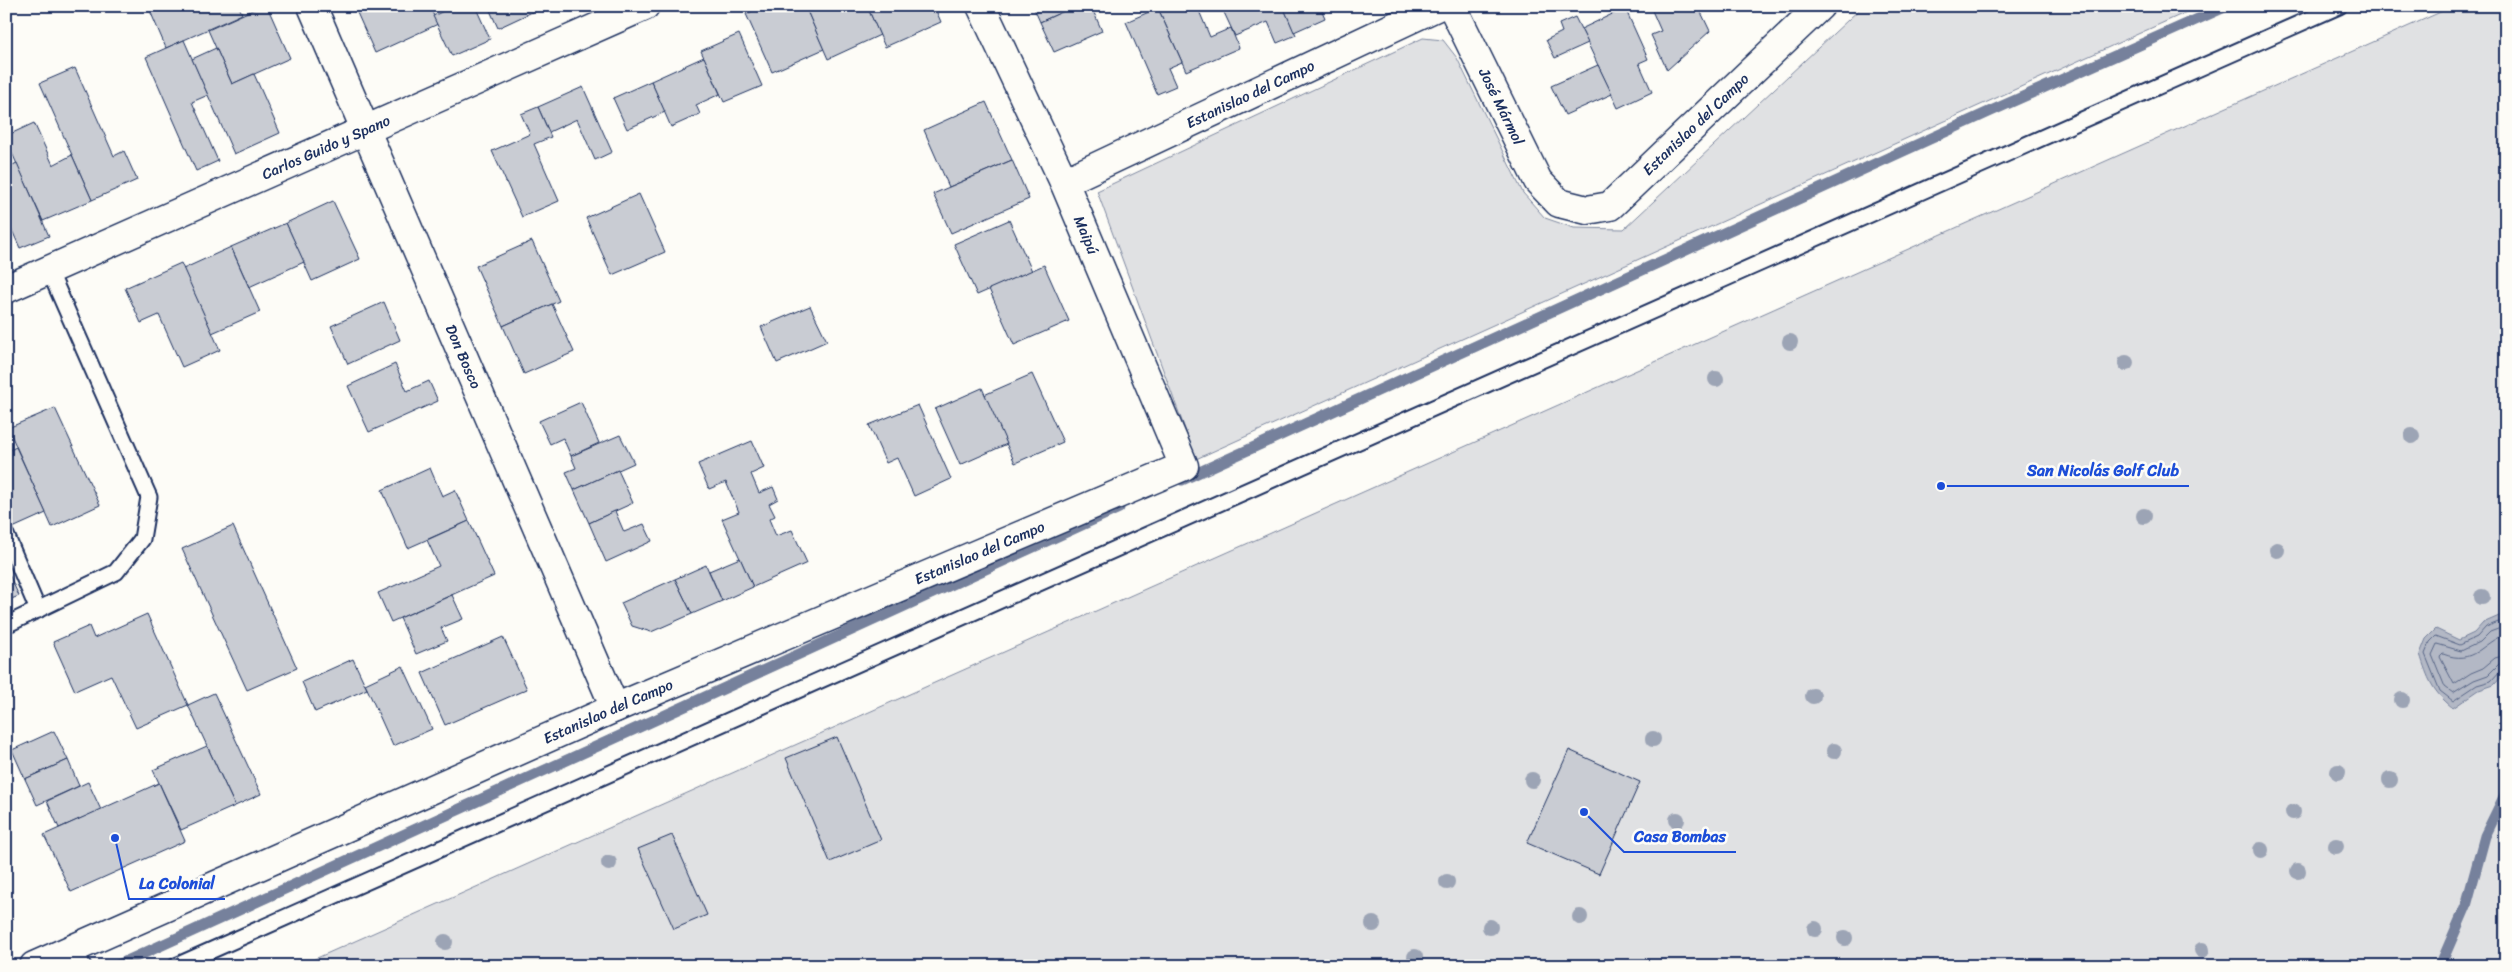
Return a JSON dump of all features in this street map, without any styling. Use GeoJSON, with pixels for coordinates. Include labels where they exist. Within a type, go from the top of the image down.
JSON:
{"type":"FeatureCollection","features":[{"type":"Feature","properties":{"kind":"street","name":"Don Bosco"},"geometry":{"type":"LineString","coordinates":[[312,6],[615,708]]}},
{"type":"Feature","properties":{"kind":"street","name":"Carlos Guido y Spano"},"geometry":{"type":"LineString","coordinates":[[6,289],[646,6]]}},
{"type":"Feature","properties":{"kind":"street","name":"Maipú"},"geometry":{"type":"LineString","coordinates":[[981,6],[1064,182],[1184,466]]}},
{"type":"Feature","properties":{"kind":"street","name":"Estanislao del Campo"},"geometry":{"type":"LineString","coordinates":[[1064,182],[1438,6]]}},
{"type":"Feature","properties":{"kind":"street","name":"José Mármol"},"geometry":{"type":"LineString","coordinates":[[1452,6],[1538,181],[1559,203]]}},
{"type":"Feature","properties":{"kind":"street","name":"Estanislao del Campo"},"geometry":{"type":"LineString","coordinates":[[1559,203],[1587,210],[1610,206],[1820,6]]}},
{"type":"Feature","properties":{"kind":"street","name":"Estanislao del Campo"},"geometry":{"type":"LineString","coordinates":[[34,966],[78,957],[615,708],[1184,466]]}},
{"type":"Feature","properties":{"kind":"lane"},"geometry":{"type":"LineString","coordinates":[[176,966],[2340,6]]}},
{"type":"Feature","properties":{"kind":"lane"},"geometry":{"type":"LineString","coordinates":[[6,625],[116,572],[142,539],[149,497],[49,270]]}},
{"type":"Feature","properties":{"kind":"lane"},"geometry":{"type":"LineString","coordinates":[[6,535],[38,610]]}},
{"type":"Feature","properties":{"kind":"shaded area"},"geometry":{"type":"Polygon","coordinates":[[[1863,6],[2200,6],[1196,459],[1097,191],[1423,38],[1443,40],[1457,58],[1523,193],[1545,218],[1574,228],[1624,229],[1863,6]]]}},
{"type":"Feature","properties":{"kind":"shaded area"},"geometry":{"type":"Polygon","coordinates":[[[2454,6],[2506,6],[2506,966],[299,966],[2454,6]]]}},
{"type":"Feature","properties":{"kind":"water"},"geometry":{"type":"Polygon","coordinates":[[[2506,613],[2506,672],[2494,685],[2479,690],[2453,708],[2435,690],[2426,671],[2420,654],[2426,639],[2436,629],[2459,640],[2474,633],[2483,623],[2506,613]]]}},
{"type":"Feature","properties":{"kind":"building"},"geometry":{"type":"Polygon","coordinates":[[[148,6],[239,6],[242,14],[166,48],[148,6]]]}},
{"type":"Feature","properties":{"kind":"building"},"geometry":{"type":"Polygon","coordinates":[[[261,6],[267,6],[290,58],[232,84],[208,30],[261,6]]]}},
{"type":"Feature","properties":{"kind":"building"},"geometry":{"type":"Polygon","coordinates":[[[354,6],[429,6],[438,24],[375,53],[354,6]]]}},
{"type":"Feature","properties":{"kind":"building"},"geometry":{"type":"Polygon","coordinates":[[[454,6],[475,6],[490,39],[452,56],[433,16],[454,6]]]}},
{"type":"Feature","properties":{"kind":"building"},"geometry":{"type":"Polygon","coordinates":[[[488,6],[545,6],[498,28],[488,6]]]}},
{"type":"Feature","properties":{"kind":"building"},"geometry":{"type":"Polygon","coordinates":[[[764,6],[805,6],[824,49],[772,72],[746,14],[764,6]]]}},
{"type":"Feature","properties":{"kind":"building"},"geometry":{"type":"Polygon","coordinates":[[[805,6],[867,6],[880,35],[828,59],[805,6]]]}},
{"type":"Feature","properties":{"kind":"building"},"geometry":{"type":"Polygon","coordinates":[[[867,6],[934,6],[941,22],[885,47],[867,6]]]}},
{"type":"Feature","properties":{"kind":"building"},"geometry":{"type":"Polygon","coordinates":[[[1033,6],[1075,6],[1040,22],[1033,6]]]}},
{"type":"Feature","properties":{"kind":"building"},"geometry":{"type":"Polygon","coordinates":[[[1075,6],[1091,6],[1102,31],[1054,52],[1040,22],[1075,6]]]}},
{"type":"Feature","properties":{"kind":"building"},"geometry":{"type":"Polygon","coordinates":[[[1162,6],[1197,6],[1210,37],[1231,28],[1239,48],[1186,71],[1158,8],[1162,6]]]}},
{"type":"Feature","properties":{"kind":"building"},"geometry":{"type":"Polygon","coordinates":[[[1221,6],[1283,6],[1296,35],[1277,43],[1268,22],[1235,36],[1221,6]]]}},
{"type":"Feature","properties":{"kind":"building"},"geometry":{"type":"Polygon","coordinates":[[[1283,6],[1320,6],[1325,18],[1294,32],[1283,6]]]}},
{"type":"Feature","properties":{"kind":"building"},"geometry":{"type":"Polygon","coordinates":[[[1650,6],[1698,6],[1710,31],[1667,70],[1651,35],[1661,31],[1650,6]]]}},
{"type":"Feature","properties":{"kind":"building"},"geometry":{"type":"Polygon","coordinates":[[[1158,8],[1182,62],[1168,68],[1176,86],[1157,94],[1126,22],[1158,8]]]}},
{"type":"Feature","properties":{"kind":"building"},"geometry":{"type":"Polygon","coordinates":[[[1625,8],[1648,59],[1639,63],[1652,92],[1618,108],[1581,29],[1625,8]]]}},
{"type":"Feature","properties":{"kind":"building"},"geometry":{"type":"Polygon","coordinates":[[[1575,17],[1588,43],[1555,58],[1546,40],[1562,32],[1559,24],[1575,17]]]}},
{"type":"Feature","properties":{"kind":"building"},"geometry":{"type":"Polygon","coordinates":[[[739,34],[762,86],[724,102],[701,51],[739,34]]]}},
{"type":"Feature","properties":{"kind":"building"},"geometry":{"type":"Polygon","coordinates":[[[184,40],[208,95],[192,102],[218,161],[196,171],[146,57],[184,40]]]}},
{"type":"Feature","properties":{"kind":"building"},"geometry":{"type":"Polygon","coordinates":[[[216,48],[232,84],[254,74],[280,133],[234,154],[192,59],[216,48]]]}},
{"type":"Feature","properties":{"kind":"building"},"geometry":{"type":"Polygon","coordinates":[[[704,57],[720,94],[696,105],[700,114],[671,127],[651,81],[704,57]]]}},
{"type":"Feature","properties":{"kind":"building"},"geometry":{"type":"Polygon","coordinates":[[[1598,65],[1612,94],[1565,115],[1551,86],[1598,65]]]}},
{"type":"Feature","properties":{"kind":"building"},"geometry":{"type":"Polygon","coordinates":[[[75,68],[114,156],[124,151],[137,180],[92,200],[40,83],[75,68]]]}},
{"type":"Feature","properties":{"kind":"building"},"geometry":{"type":"Polygon","coordinates":[[[651,81],[665,112],[627,129],[613,98],[651,81]]]}},
{"type":"Feature","properties":{"kind":"building"},"geometry":{"type":"Polygon","coordinates":[[[583,87],[612,152],[595,160],[577,119],[549,132],[538,107],[583,87]]]}},
{"type":"Feature","properties":{"kind":"building"},"geometry":{"type":"Polygon","coordinates":[[[986,102],[1012,160],[949,187],[924,130],[986,102]]]}},
{"type":"Feature","properties":{"kind":"building"},"geometry":{"type":"Polygon","coordinates":[[[538,107],[551,137],[534,144],[559,201],[522,217],[492,151],[530,134],[521,114],[538,107]]]}},
{"type":"Feature","properties":{"kind":"building"},"geometry":{"type":"Polygon","coordinates":[[[34,123],[53,165],[72,155],[92,200],[43,221],[6,140],[6,136],[34,123]]]}},
{"type":"Feature","properties":{"kind":"building"},"geometry":{"type":"Polygon","coordinates":[[[1012,160],[1029,199],[951,233],[933,194],[1012,160]]]}},
{"type":"Feature","properties":{"kind":"building"},"geometry":{"type":"Polygon","coordinates":[[[17,163],[49,236],[20,248],[10,226],[6,227],[6,168],[17,163]]]}},
{"type":"Feature","properties":{"kind":"building"},"geometry":{"type":"Polygon","coordinates":[[[639,194],[665,252],[612,275],[586,218],[639,194]]]}},
{"type":"Feature","properties":{"kind":"building"},"geometry":{"type":"Polygon","coordinates":[[[333,201],[360,259],[312,281],[286,223],[333,201]]]}},
{"type":"Feature","properties":{"kind":"building"},"geometry":{"type":"Polygon","coordinates":[[[1009,220],[1032,271],[977,295],[954,244],[1009,220]]]}},
{"type":"Feature","properties":{"kind":"building"},"geometry":{"type":"Polygon","coordinates":[[[286,223],[304,262],[249,287],[231,247],[286,223]]]}},
{"type":"Feature","properties":{"kind":"building"},"geometry":{"type":"Polygon","coordinates":[[[532,241],[559,301],[503,326],[476,266],[532,241]]]}},
{"type":"Feature","properties":{"kind":"building"},"geometry":{"type":"Polygon","coordinates":[[[231,247],[260,312],[212,333],[183,269],[231,247]]]}},
{"type":"Feature","properties":{"kind":"building"},"geometry":{"type":"Polygon","coordinates":[[[181,263],[220,350],[182,367],[159,315],[141,323],[125,288],[181,263]]]}},
{"type":"Feature","properties":{"kind":"building"},"geometry":{"type":"Polygon","coordinates":[[[1044,265],[1069,321],[1014,345],[989,289],[1044,265]]]}},
{"type":"Feature","properties":{"kind":"building"},"geometry":{"type":"Polygon","coordinates":[[[384,302],[400,340],[348,364],[331,326],[384,302]]]}},
{"type":"Feature","properties":{"kind":"building"},"geometry":{"type":"Polygon","coordinates":[[[552,304],[574,352],[524,374],[503,326],[552,304]]]}},
{"type":"Feature","properties":{"kind":"building"},"geometry":{"type":"Polygon","coordinates":[[[810,306],[827,341],[777,363],[761,327],[810,306]]]}},
{"type":"Feature","properties":{"kind":"building"},"geometry":{"type":"Polygon","coordinates":[[[395,364],[407,391],[429,381],[438,401],[369,432],[348,386],[395,364]]]}},
{"type":"Feature","properties":{"kind":"building"},"geometry":{"type":"Polygon","coordinates":[[[1032,374],[1063,442],[1015,463],[984,395],[1032,374]]]}},
{"type":"Feature","properties":{"kind":"building"},"geometry":{"type":"Polygon","coordinates":[[[982,388],[1007,444],[960,465],[935,409],[982,388]]]}},
{"type":"Feature","properties":{"kind":"building"},"geometry":{"type":"Polygon","coordinates":[[[581,402],[599,443],[571,456],[563,438],[550,444],[539,421],[581,402]]]}},
{"type":"Feature","properties":{"kind":"building"},"geometry":{"type":"Polygon","coordinates":[[[918,405],[951,479],[914,496],[897,458],[886,463],[869,425],[918,405]]]}},
{"type":"Feature","properties":{"kind":"building"},"geometry":{"type":"Polygon","coordinates":[[[55,408],[100,505],[52,527],[8,428],[55,408]]]}},
{"type":"Feature","properties":{"kind":"building"},"geometry":{"type":"Polygon","coordinates":[[[620,435],[634,463],[574,490],[566,472],[576,468],[571,456],[620,435]]]}},
{"type":"Feature","properties":{"kind":"building"},"geometry":{"type":"Polygon","coordinates":[[[752,441],[764,468],[751,474],[759,493],[773,487],[778,499],[769,504],[775,516],[769,519],[776,536],[792,530],[807,563],[753,587],[722,519],[739,512],[726,482],[709,489],[698,464],[752,441]]]}},
{"type":"Feature","properties":{"kind":"building"},"geometry":{"type":"Polygon","coordinates":[[[16,447],[46,513],[6,531],[6,452],[16,447]]]}},
{"type":"Feature","properties":{"kind":"building"},"geometry":{"type":"Polygon","coordinates":[[[430,468],[442,496],[455,490],[469,521],[408,548],[382,490],[430,468]]]}},
{"type":"Feature","properties":{"kind":"building"},"geometry":{"type":"Polygon","coordinates":[[[618,470],[633,503],[589,523],[574,490],[618,470]]]}},
{"type":"Feature","properties":{"kind":"building"},"geometry":{"type":"Polygon","coordinates":[[[615,511],[624,532],[644,524],[652,541],[606,562],[589,523],[615,511]]]}},
{"type":"Feature","properties":{"kind":"building"},"geometry":{"type":"Polygon","coordinates":[[[469,521],[494,576],[391,622],[378,593],[439,566],[427,540],[469,521]]]}},
{"type":"Feature","properties":{"kind":"building"},"geometry":{"type":"Polygon","coordinates":[[[233,526],[297,668],[247,690],[182,549],[233,526]]]}},
{"type":"Feature","properties":{"kind":"building"},"geometry":{"type":"Polygon","coordinates":[[[740,558],[753,587],[722,601],[709,571],[740,558]]]}},
{"type":"Feature","properties":{"kind":"building"},"geometry":{"type":"Polygon","coordinates":[[[706,565],[722,601],[692,614],[675,579],[706,565]]]}},
{"type":"Feature","properties":{"kind":"building"},"geometry":{"type":"Polygon","coordinates":[[[6,568],[19,596],[6,601],[6,568]]]}},
{"type":"Feature","properties":{"kind":"building"},"geometry":{"type":"Polygon","coordinates":[[[675,579],[692,614],[651,632],[632,626],[621,603],[675,579]]]}},
{"type":"Feature","properties":{"kind":"building"},"geometry":{"type":"Polygon","coordinates":[[[452,595],[463,619],[441,628],[447,641],[416,654],[400,618],[452,595]]]}},
{"type":"Feature","properties":{"kind":"building"},"geometry":{"type":"Polygon","coordinates":[[[147,614],[188,705],[136,728],[111,675],[75,691],[53,642],[89,626],[94,638],[147,614]]]}},
{"type":"Feature","properties":{"kind":"building"},"geometry":{"type":"Polygon","coordinates":[[[503,637],[527,689],[445,725],[422,673],[503,637]]]}},
{"type":"Feature","properties":{"kind":"building"},"geometry":{"type":"Polygon","coordinates":[[[353,659],[367,689],[315,712],[302,682],[353,659]]]}},
{"type":"Feature","properties":{"kind":"building"},"geometry":{"type":"Polygon","coordinates":[[[403,666],[432,729],[393,746],[365,684],[403,666]]]}},
{"type":"Feature","properties":{"kind":"building"},"geometry":{"type":"Polygon","coordinates":[[[214,693],[261,794],[235,806],[188,705],[214,693]]]}},
{"type":"Feature","properties":{"kind":"building"},"geometry":{"type":"Polygon","coordinates":[[[54,731],[68,760],[25,779],[12,750],[54,731]]]}},
{"type":"Feature","properties":{"kind":"building"},"geometry":{"type":"Polygon","coordinates":[[[837,737],[881,840],[830,862],[786,758],[837,737]]]}},
{"type":"Feature","properties":{"kind":"building"},"geometry":{"type":"Polygon","coordinates":[[[207,746],[235,806],[181,830],[153,770],[207,746]]]}},
{"type":"Feature","properties":{"kind":"building"},"geometry":{"type":"Polygon","coordinates":[[[1569,750],[1640,782],[1599,874],[1527,843],[1569,750]]]}},
{"type":"Feature","properties":{"kind":"building"},"geometry":{"type":"Polygon","coordinates":[[[68,760],[79,786],[37,805],[25,779],[68,760]]]}},
{"type":"Feature","properties":{"kind":"building"},"geometry":{"type":"Polygon","coordinates":[[[88,782],[101,810],[59,828],[47,801],[88,782]]]}},
{"type":"Feature","properties":{"kind":"building"},"geometry":{"type":"Polygon","coordinates":[[[159,783],[185,841],[71,892],[44,835],[159,783]]]}},
{"type":"Feature","properties":{"kind":"building"},"geometry":{"type":"Polygon","coordinates":[[[672,835],[707,915],[674,929],[638,849],[672,835]]]}},
{"type":"Feature","properties":{"kind":"waterway"},"geometry":{"type":"LineString","coordinates":[[1182,480],[1991,111],[2227,6]]}},
{"type":"Feature","properties":{"kind":"waterway"},"geometry":{"type":"LineString","coordinates":[[116,966],[1119,508]]}},
{"type":"Feature","properties":{"kind":"waterway"},"geometry":{"type":"LineString","coordinates":[[2440,966],[2466,906],[2485,836],[2506,793]]}},
{"type":"Feature","properties":{"kind":"place","name":"San Nicolás Golf Club"},"geometry":{"type":"Point","coordinates":[1941,486]}},
{"type":"Feature","properties":{"kind":"place","name":"Casa Bombas"},"geometry":{"type":"Point","coordinates":[1584,812]}},
{"type":"Feature","properties":{"kind":"place","name":"La Colonial"},"geometry":{"type":"Point","coordinates":[115,838]}}]}
